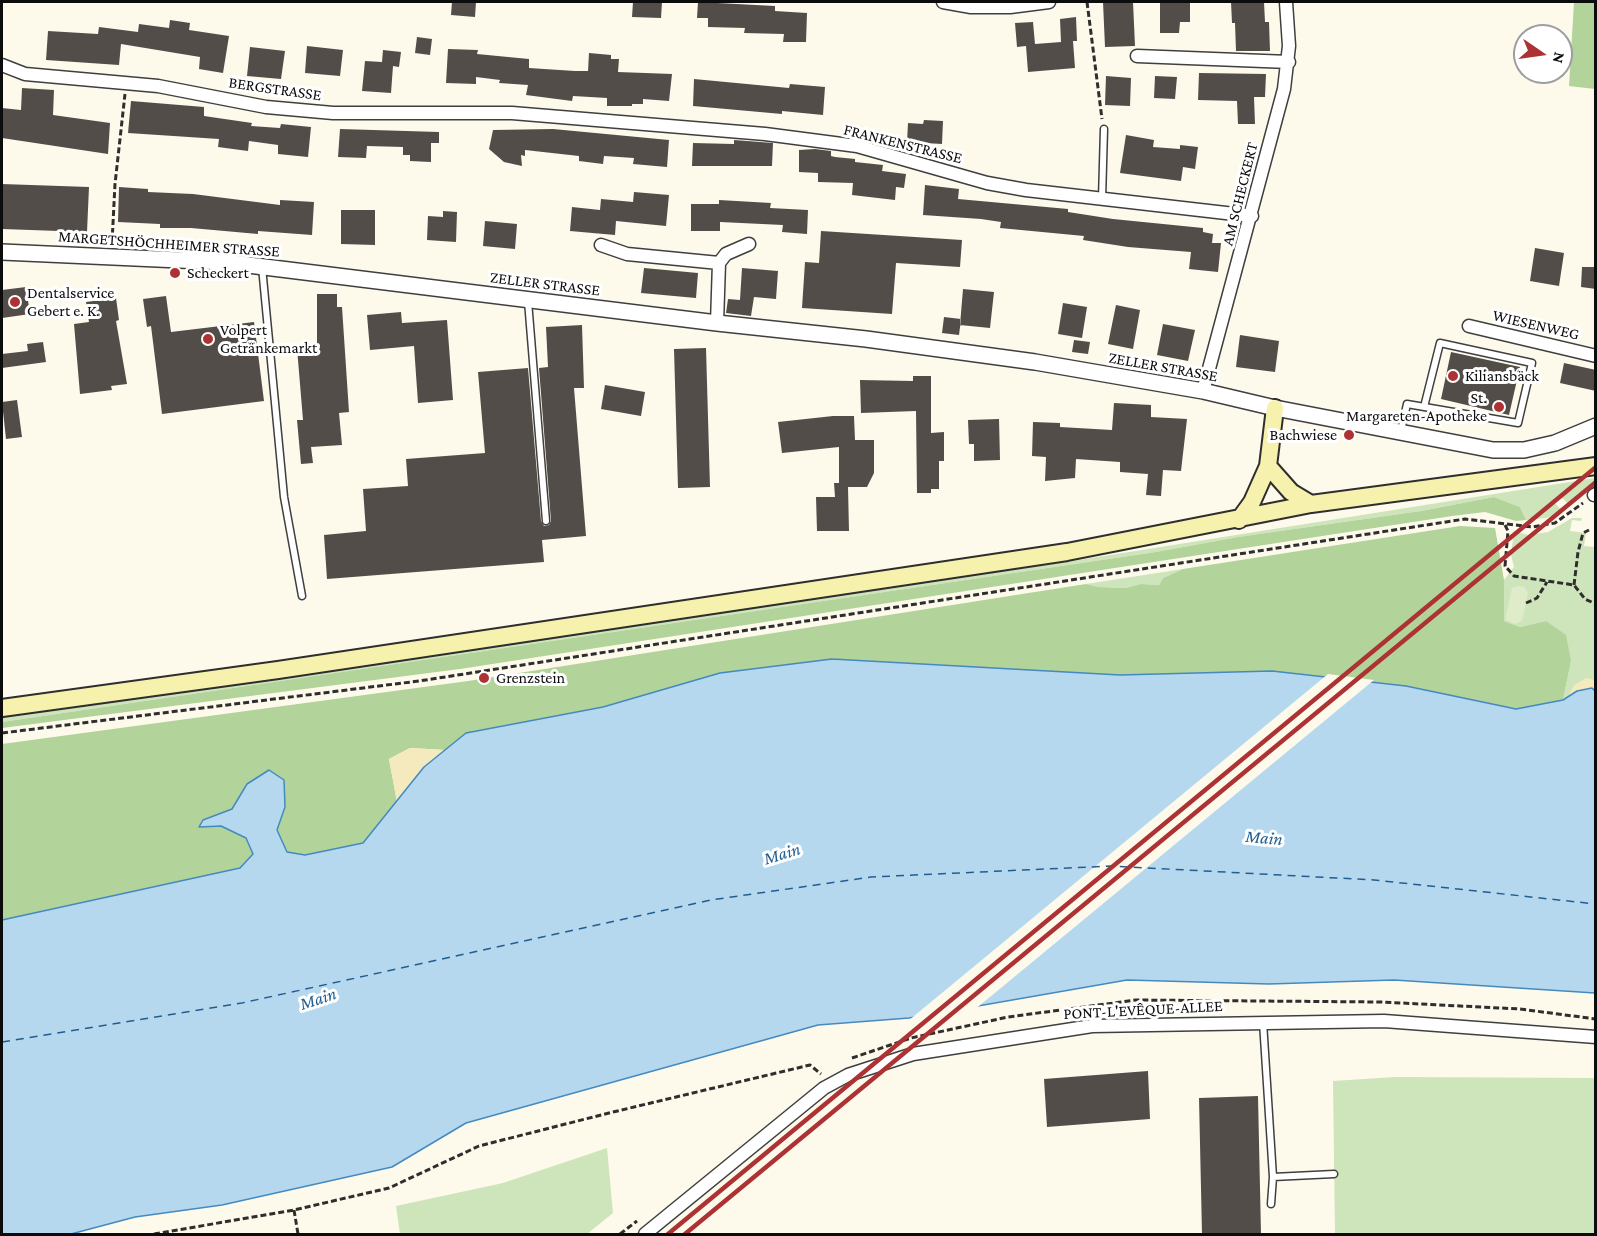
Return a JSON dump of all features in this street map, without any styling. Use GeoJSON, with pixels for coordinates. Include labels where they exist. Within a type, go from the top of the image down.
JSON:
{"type":"FeatureCollection","features":[{"type":"Feature","properties":{"kind":"main road"},"geometry":{"type":"LineString","coordinates":[[1239,520],[1252,502],[1268,466],[1275,408]]}},
{"type":"Feature","properties":{"kind":"main road"},"geometry":{"type":"LineString","coordinates":[[1268,466],[1291,492],[1311,504]]}},
{"type":"Feature","properties":{"kind":"main road"},"geometry":{"type":"LineString","coordinates":[[2,708],[278,670],[1056,553],[1239,520],[1311,504],[1596,466]]}},
{"type":"Feature","properties":{"kind":"street"},"geometry":{"type":"LineString","coordinates":[[943,2],[971,7],[1010,7],[1049,2]]}},
{"type":"Feature","properties":{"kind":"street","name":"AM SCHECKERT"},"geometry":{"type":"LineString","coordinates":[[1203,391],[1252,216],[1289,62],[1286,3]]}},
{"type":"Feature","properties":{"kind":"street"},"geometry":{"type":"LineString","coordinates":[[1137,56],[1289,62]]}},
{"type":"Feature","properties":{"kind":"street","name":"BERGSTRASSE"},"geometry":{"type":"LineString","coordinates":[[2,67],[25,75],[158,86],[266,107],[333,113],[544,115]]}},
{"type":"Feature","properties":{"kind":"street","name":"FRANKENSTRASSE"},"geometry":{"type":"LineString","coordinates":[[544,115],[657,123],[857,146],[987,183],[1252,216]]}},
{"type":"Feature","properties":{"kind":"street"},"geometry":{"type":"LineString","coordinates":[[717,323],[719,263],[726,254],[749,244]]}},
{"type":"Feature","properties":{"kind":"street"},"geometry":{"type":"LineString","coordinates":[[601,245],[627,254],[719,263]]}},
{"type":"Feature","properties":{"kind":"street","name":"MARGETSHÖCHHEIMER STRASSE"},"geometry":{"type":"LineString","coordinates":[[2,252],[111,256],[262,267],[369,280]]}},
{"type":"Feature","properties":{"kind":"street","name":"ZELLER STRASSE"},"geometry":{"type":"LineString","coordinates":[[369,280],[866,339],[1023,361],[1203,391],[1275,408],[1472,447],[1524,450],[1555,443],[1596,426]]}},
{"type":"Feature","properties":{"kind":"street","name":"WIESENWEG"},"geometry":{"type":"LineString","coordinates":[[1469,326],[1596,356]]}},
{"type":"Feature","properties":{"kind":"street","name":"PONT-L'EVÊQUE-ALLEE"},"geometry":{"type":"LineString","coordinates":[[645,1234],[824,1088],[848,1075],[913,1054],[1092,1026],[1383,1021],[1596,1037]]}},
{"type":"Feature","properties":{"kind":"lane"},"geometry":{"type":"LineString","coordinates":[[1102,199],[1104,129]]}},
{"type":"Feature","properties":{"kind":"lane"},"geometry":{"type":"LineString","coordinates":[[262,267],[284,496],[302,596]]}},
{"type":"Feature","properties":{"kind":"lane"},"geometry":{"type":"LineString","coordinates":[[528,300],[546,521]]}},
{"type":"Feature","properties":{"kind":"lane"},"geometry":{"type":"LineString","coordinates":[[1400,432],[1407,404],[1518,423],[1532,363],[1440,343],[1425,407]]}},
{"type":"Feature","properties":{"kind":"lane"},"geometry":{"type":"LineString","coordinates":[[1263,1022],[1273,1177],[1271,1204]]}},
{"type":"Feature","properties":{"kind":"lane"},"geometry":{"type":"LineString","coordinates":[[1273,1177],[1334,1174]]}},
{"type":"Feature","properties":{"kind":"path"},"geometry":{"type":"LineString","coordinates":[[1087,2],[1104,129]]}},
{"type":"Feature","properties":{"kind":"path"},"geometry":{"type":"LineString","coordinates":[[111,256],[115,184],[126,84]]}},
{"type":"Feature","properties":{"kind":"path"},"geometry":{"type":"LineString","coordinates":[[2,733],[419,681],[1465,519],[1496,521],[1505,525],[1532,528],[1556,523],[1595,494]]}},
{"type":"Feature","properties":{"kind":"path"},"geometry":{"type":"LineString","coordinates":[[1505,525],[1508,531],[1505,566],[1514,576],[1574,585]]}},
{"type":"Feature","properties":{"kind":"path"},"geometry":{"type":"LineString","coordinates":[[1589,530],[1583,533],[1574,585],[1585,599],[1596,604]]}},
{"type":"Feature","properties":{"kind":"path"},"geometry":{"type":"LineString","coordinates":[[1526,603],[1537,598],[1547,582]]}},
{"type":"Feature","properties":{"kind":"path"},"geometry":{"type":"LineString","coordinates":[[852,1058],[911,1038],[1008,1017],[1136,1000],[1380,1002],[1520,1010],[1596,1019]]}},
{"type":"Feature","properties":{"kind":"path"},"geometry":{"type":"LineString","coordinates":[[154,1234],[294,1209],[389,1188],[479,1146],[810,1065],[820,1074],[831,1069]]}},
{"type":"Feature","properties":{"kind":"path"},"geometry":{"type":"LineString","coordinates":[[294,1209],[298,1234]]}},
{"type":"Feature","properties":{"kind":"path"},"geometry":{"type":"LineString","coordinates":[[620,1234],[641,1218]]}},
{"type":"Feature","properties":{"kind":"green space"},"geometry":{"type":"Polygon","coordinates":[[[1574,2],[1595,2],[1595,89],[1569,86],[1573,84],[1574,2]]]}},
{"type":"Feature","properties":{"kind":"green space"},"geometry":{"type":"Polygon","coordinates":[[[1595,478],[1595,484],[1570,506],[1560,495],[1554,502],[1563,512],[1546,518],[1526,520],[1520,507],[1494,497],[1421,511],[1238,537],[1156,552],[2,722],[2,717],[1066,562],[1595,478]]]}},
{"type":"Feature","properties":{"kind":"green space"},"geometry":{"type":"Polygon","coordinates":[[[1494,497],[1520,507],[1526,520],[1516,521],[1485,512],[1452,516],[460,669],[2,728],[2,722],[1156,552],[1238,537],[1421,511],[1494,497]]]}},
{"type":"Feature","properties":{"kind":"green space"},"geometry":{"type":"Polygon","coordinates":[[[1572,518],[1582,518],[1581,521],[1572,520],[1570,531],[1586,533],[1584,546],[1595,547],[1595,708],[1563,700],[1571,661],[1546,621],[1520,627],[1504,621],[1504,580],[1514,567],[1511,555],[1514,531],[1528,535],[1548,532],[1572,518]]]}},
{"type":"Feature","properties":{"kind":"green space"},"geometry":{"type":"Polygon","coordinates":[[[1460,526],[1495,528],[1504,580],[1504,621],[1520,627],[1546,621],[1566,635],[1571,661],[1563,700],[1516,709],[1406,686],[1272,671],[1120,675],[720,673],[603,707],[466,733],[445,750],[410,748],[389,759],[397,802],[364,843],[305,855],[287,852],[277,830],[285,807],[247,784],[232,809],[203,820],[200,827],[221,826],[246,838],[253,854],[240,868],[2,920],[2,744],[468,681],[1086,584],[1126,588],[1141,584],[1159,585],[1163,578],[1183,569],[1460,526]]]}},
{"type":"Feature","properties":{"kind":"green space"},"geometry":{"type":"Polygon","coordinates":[[[1183,569],[1163,578],[1159,585],[1141,584],[1127,588],[1098,587],[1086,584],[1183,569]]]}},
{"type":"Feature","properties":{"kind":"green space"},"geometry":{"type":"Polygon","coordinates":[[[1524,587],[1528,593],[1522,621],[1515,624],[1506,620],[1506,616],[1512,588],[1524,587]]]}},
{"type":"Feature","properties":{"kind":"green space"},"geometry":{"type":"Polygon","coordinates":[[[1395,1077],[1595,1078],[1595,1234],[1335,1234],[1333,1081],[1395,1077]]]}},
{"type":"Feature","properties":{"kind":"green space"},"geometry":{"type":"Polygon","coordinates":[[[607,1148],[613,1213],[587,1234],[400,1234],[396,1206],[503,1183],[607,1148]]]}},
{"type":"Feature","properties":{"kind":"sand"},"geometry":{"type":"Polygon","coordinates":[[[1586,678],[1595,680],[1595,691],[1592,688],[1569,695],[1574,685],[1586,678]]]}},
{"type":"Feature","properties":{"kind":"sand"},"geometry":{"type":"Polygon","coordinates":[[[410,748],[445,750],[424,767],[397,802],[389,759],[410,748]]]}},
{"type":"Feature","properties":{"kind":"water","name":"Main"},"geometry":{"type":"Polygon","coordinates":[[[832,659],[1120,675],[1272,671],[1406,686],[1516,709],[1563,700],[1577,691],[1592,688],[1595,691],[1595,993],[1394,980],[1269,984],[1127,980],[909,1018],[818,1025],[466,1123],[392,1167],[222,1205],[135,1217],[71,1234],[2,1234],[2,920],[240,868],[253,854],[246,838],[221,826],[199,827],[203,820],[232,809],[247,784],[269,770],[284,780],[285,807],[277,830],[287,852],[305,855],[363,843],[424,767],[466,733],[603,707],[720,673],[832,659]]]}},
{"type":"Feature","properties":{"kind":"pier"},"geometry":{"type":"Polygon","coordinates":[[[1328,674],[1374,680],[973,1011],[908,1021],[1328,674]]]}},
{"type":"Feature","properties":{"kind":"building"},"geometry":{"type":"Polygon","coordinates":[[[452,2],[476,2],[475,17],[451,15],[452,2]]]}},
{"type":"Feature","properties":{"kind":"building"},"geometry":{"type":"Polygon","coordinates":[[[633,2],[662,2],[661,18],[632,17],[633,2]]]}},
{"type":"Feature","properties":{"kind":"building"},"geometry":{"type":"Polygon","coordinates":[[[698,2],[775,6],[775,11],[807,13],[806,42],[783,42],[784,34],[744,33],[745,28],[708,27],[708,18],[697,18],[698,2]]]}},
{"type":"Feature","properties":{"kind":"building"},"geometry":{"type":"Polygon","coordinates":[[[1103,2],[1133,2],[1135,46],[1105,47],[1103,2]]]}},
{"type":"Feature","properties":{"kind":"building"},"geometry":{"type":"Polygon","coordinates":[[[1160,2],[1190,2],[1190,22],[1180,22],[1179,33],[1160,33],[1160,2]]]}},
{"type":"Feature","properties":{"kind":"building"},"geometry":{"type":"Polygon","coordinates":[[[1231,2],[1264,2],[1265,22],[1269,22],[1270,51],[1236,51],[1235,23],[1232,23],[1231,2]]]}},
{"type":"Feature","properties":{"kind":"building"},"geometry":{"type":"Polygon","coordinates":[[[1076,17],[1077,41],[1073,41],[1075,68],[1028,72],[1026,46],[1017,47],[1015,23],[1033,22],[1035,44],[1061,42],[1060,19],[1076,17]]]}},
{"type":"Feature","properties":{"kind":"building"},"geometry":{"type":"Polygon","coordinates":[[[170,20],[190,23],[189,30],[229,36],[223,73],[199,69],[200,57],[121,44],[119,65],[46,60],[48,31],[98,34],[99,27],[138,32],[139,24],[169,28],[170,20]]]}},
{"type":"Feature","properties":{"kind":"building"},"geometry":{"type":"Polygon","coordinates":[[[417,37],[432,39],[430,55],[415,53],[417,37]]]}},
{"type":"Feature","properties":{"kind":"building"},"geometry":{"type":"Polygon","coordinates":[[[307,46],[343,50],[340,76],[305,73],[307,46]]]}},
{"type":"Feature","properties":{"kind":"building"},"geometry":{"type":"Polygon","coordinates":[[[250,47],[285,51],[281,79],[247,76],[250,47]]]}},
{"type":"Feature","properties":{"kind":"building"},"geometry":{"type":"Polygon","coordinates":[[[448,49],[478,50],[477,54],[529,59],[529,68],[575,71],[588,71],[589,53],[611,55],[611,59],[619,59],[618,72],[672,74],[669,101],[643,99],[643,104],[607,106],[607,98],[573,96],[572,101],[526,95],[528,85],[499,83],[500,80],[476,77],[476,84],[446,83],[448,49]]]}},
{"type":"Feature","properties":{"kind":"building"},"geometry":{"type":"Polygon","coordinates":[[[383,50],[401,52],[399,67],[393,66],[391,93],[362,91],[365,61],[382,62],[383,50]]]}},
{"type":"Feature","properties":{"kind":"building"},"geometry":{"type":"Polygon","coordinates":[[[1199,73],[1266,74],[1265,97],[1254,97],[1255,124],[1238,124],[1237,101],[1198,100],[1199,73]]]}},
{"type":"Feature","properties":{"kind":"building"},"geometry":{"type":"Polygon","coordinates":[[[1106,76],[1131,78],[1130,106],[1105,105],[1106,76]]]}},
{"type":"Feature","properties":{"kind":"building"},"geometry":{"type":"Polygon","coordinates":[[[1155,76],[1177,77],[1175,99],[1154,98],[1155,76]]]}},
{"type":"Feature","properties":{"kind":"building"},"geometry":{"type":"Polygon","coordinates":[[[694,79],[789,88],[790,84],[825,87],[823,115],[782,111],[782,114],[693,106],[694,79]]]}},
{"type":"Feature","properties":{"kind":"building"},"geometry":{"type":"Polygon","coordinates":[[[22,88],[54,90],[53,115],[110,123],[108,154],[2,138],[2,108],[21,110],[22,88]]]}},
{"type":"Feature","properties":{"kind":"building"},"geometry":{"type":"Polygon","coordinates":[[[131,101],[204,107],[204,116],[252,123],[251,126],[280,128],[281,124],[311,127],[308,157],[278,154],[278,145],[249,141],[248,151],[218,147],[219,139],[128,133],[131,101]]]}},
{"type":"Feature","properties":{"kind":"building"},"geometry":{"type":"Polygon","coordinates":[[[924,120],[943,121],[942,144],[907,142],[908,123],[923,124],[924,120]]]}},
{"type":"Feature","properties":{"kind":"building"},"geometry":{"type":"Polygon","coordinates":[[[340,129],[439,132],[439,143],[431,143],[431,162],[410,161],[410,155],[403,155],[403,147],[367,146],[366,158],[338,157],[340,129]]]}},
{"type":"Feature","properties":{"kind":"building"},"geometry":{"type":"Polygon","coordinates":[[[553,129],[669,140],[667,167],[633,164],[634,158],[604,156],[603,164],[579,161],[579,156],[525,150],[525,156],[521,155],[522,166],[504,162],[489,149],[493,130],[553,129]]]}},
{"type":"Feature","properties":{"kind":"building"},"geometry":{"type":"Polygon","coordinates":[[[1126,135],[1154,140],[1153,147],[1180,149],[1180,145],[1198,147],[1195,169],[1183,167],[1181,181],[1120,173],[1126,135]]]}},
{"type":"Feature","properties":{"kind":"building"},"geometry":{"type":"Polygon","coordinates":[[[734,140],[773,143],[772,166],[692,166],[693,143],[734,144],[734,140]]]}},
{"type":"Feature","properties":{"kind":"building"},"geometry":{"type":"Polygon","coordinates":[[[799,150],[831,151],[831,156],[855,159],[855,162],[883,165],[882,171],[906,174],[904,188],[896,187],[895,200],[852,195],[853,183],[818,182],[818,173],[799,172],[799,150]]]}},
{"type":"Feature","properties":{"kind":"building"},"geometry":{"type":"Polygon","coordinates":[[[2,184],[89,187],[87,232],[2,229],[2,184]]]}},
{"type":"Feature","properties":{"kind":"building"},"geometry":{"type":"Polygon","coordinates":[[[925,185],[959,189],[958,199],[1068,209],[1068,212],[1113,219],[1203,228],[1203,232],[1213,234],[1212,243],[1221,243],[1218,272],[1189,269],[1191,252],[1128,247],[1083,240],[1084,236],[1000,228],[1001,222],[981,219],[923,215],[925,185]]]}},
{"type":"Feature","properties":{"kind":"building"},"geometry":{"type":"Polygon","coordinates":[[[119,187],[280,205],[280,200],[314,202],[312,235],[160,228],[160,224],[118,222],[119,187]]]}},
{"type":"Feature","properties":{"kind":"building"},"geometry":{"type":"Polygon","coordinates":[[[634,192],[669,195],[666,226],[616,221],[615,235],[570,231],[572,207],[600,210],[601,199],[633,202],[634,192]]]}},
{"type":"Feature","properties":{"kind":"building"},"geometry":{"type":"Polygon","coordinates":[[[719,200],[771,203],[770,208],[808,210],[807,234],[782,232],[783,225],[720,222],[720,231],[691,231],[691,204],[719,204],[719,200]]]}},
{"type":"Feature","properties":{"kind":"building"},"geometry":{"type":"Polygon","coordinates":[[[341,210],[375,210],[375,245],[341,244],[341,210]]]}},
{"type":"Feature","properties":{"kind":"building"},"geometry":{"type":"Polygon","coordinates":[[[443,211],[457,212],[456,242],[427,240],[428,216],[443,217],[443,211]]]}},
{"type":"Feature","properties":{"kind":"building"},"geometry":{"type":"Polygon","coordinates":[[[485,221],[517,224],[515,249],[483,246],[485,221]]]}},
{"type":"Feature","properties":{"kind":"building"},"geometry":{"type":"Polygon","coordinates":[[[821,231],[962,240],[960,267],[896,263],[892,314],[802,308],[805,262],[819,263],[821,231]]]}},
{"type":"Feature","properties":{"kind":"building"},"geometry":{"type":"Polygon","coordinates":[[[1535,248],[1564,253],[1559,286],[1530,281],[1535,248]]]}},
{"type":"Feature","properties":{"kind":"building"},"geometry":{"type":"Polygon","coordinates":[[[1582,267],[1596,267],[1596,289],[1581,287],[1582,267]]]}},
{"type":"Feature","properties":{"kind":"building"},"geometry":{"type":"Polygon","coordinates":[[[644,268],[698,273],[696,298],[641,293],[644,268]]]}},
{"type":"Feature","properties":{"kind":"building"},"geometry":{"type":"Polygon","coordinates":[[[742,268],[778,271],[776,299],[754,297],[751,316],[726,313],[728,299],[740,300],[742,268]]]}},
{"type":"Feature","properties":{"kind":"building","name":"Dentalservice Gebert e. K."},"geometry":{"type":"Polygon","coordinates":[[[26,287],[30,314],[2,318],[2,290],[26,287]]]}},
{"type":"Feature","properties":{"kind":"building"},"geometry":{"type":"Polygon","coordinates":[[[963,289],[994,292],[990,328],[960,325],[963,289]]]}},
{"type":"Feature","properties":{"kind":"building"},"geometry":{"type":"Polygon","coordinates":[[[317,294],[337,294],[337,307],[342,307],[349,412],[339,413],[342,445],[311,447],[313,463],[301,464],[297,420],[303,420],[297,348],[317,346],[317,294]]]}},
{"type":"Feature","properties":{"kind":"building"},"geometry":{"type":"Polygon","coordinates":[[[166,296],[171,332],[254,322],[264,401],[162,414],[151,326],[147,327],[143,299],[166,296]]]}},
{"type":"Feature","properties":{"kind":"building"},"geometry":{"type":"Polygon","coordinates":[[[116,298],[119,320],[116,321],[127,384],[111,386],[112,390],[80,394],[74,324],[89,322],[86,302],[116,298]]]}},
{"type":"Feature","properties":{"kind":"building"},"geometry":{"type":"Polygon","coordinates":[[[1063,303],[1087,307],[1082,338],[1058,334],[1063,303]]]}},
{"type":"Feature","properties":{"kind":"building"},"geometry":{"type":"Polygon","coordinates":[[[1116,305],[1140,310],[1133,349],[1108,344],[1116,305]]]}},
{"type":"Feature","properties":{"kind":"building"},"geometry":{"type":"Polygon","coordinates":[[[401,312],[402,323],[447,320],[453,400],[418,403],[414,346],[370,350],[367,315],[401,312]]]}},
{"type":"Feature","properties":{"kind":"building"},"geometry":{"type":"Polygon","coordinates":[[[944,317],[961,319],[959,335],[942,333],[944,317]]]}},
{"type":"Feature","properties":{"kind":"building"},"geometry":{"type":"Polygon","coordinates":[[[1163,324],[1195,330],[1188,361],[1157,355],[1163,324]]]}},
{"type":"Feature","properties":{"kind":"building"},"geometry":{"type":"Polygon","coordinates":[[[582,325],[584,388],[574,388],[586,536],[542,540],[544,562],[327,579],[324,535],[366,531],[363,489],[408,486],[406,459],[485,453],[478,372],[528,368],[541,521],[544,526],[549,525],[551,521],[539,368],[548,367],[546,327],[582,325]]]}},
{"type":"Feature","properties":{"kind":"building"},"geometry":{"type":"Polygon","coordinates":[[[1240,335],[1279,341],[1275,372],[1236,367],[1240,335]]]}},
{"type":"Feature","properties":{"kind":"building"},"geometry":{"type":"Polygon","coordinates":[[[1074,340],[1090,342],[1088,354],[1072,352],[1074,340]]]}},
{"type":"Feature","properties":{"kind":"building"},"geometry":{"type":"Polygon","coordinates":[[[43,342],[46,362],[2,368],[2,354],[28,351],[27,344],[43,342]]]}},
{"type":"Feature","properties":{"kind":"building"},"geometry":{"type":"Polygon","coordinates":[[[706,348],[710,487],[678,488],[674,349],[706,348]]]}},
{"type":"Feature","properties":{"kind":"building"},"geometry":{"type":"Polygon","coordinates":[[[1451,352],[1520,367],[1509,415],[1441,399],[1451,352]]]}},
{"type":"Feature","properties":{"kind":"building"},"geometry":{"type":"Polygon","coordinates":[[[1564,363],[1596,370],[1596,391],[1560,383],[1564,363]]]}},
{"type":"Feature","properties":{"kind":"building"},"geometry":{"type":"Polygon","coordinates":[[[913,376],[931,376],[931,433],[944,432],[944,461],[939,461],[939,489],[931,489],[931,493],[917,493],[916,411],[861,413],[860,380],[913,381],[913,376]]]}},
{"type":"Feature","properties":{"kind":"building"},"geometry":{"type":"Polygon","coordinates":[[[605,385],[645,392],[641,416],[601,409],[605,385]]]}},
{"type":"Feature","properties":{"kind":"building"},"geometry":{"type":"Polygon","coordinates":[[[17,400],[22,437],[6,439],[2,402],[17,400]]]}},
{"type":"Feature","properties":{"kind":"building"},"geometry":{"type":"Polygon","coordinates":[[[1114,403],[1151,405],[1151,417],[1187,419],[1181,471],[1163,470],[1161,496],[1146,495],[1148,474],[1120,472],[1120,462],[1076,459],[1075,478],[1045,481],[1046,457],[1032,456],[1033,422],[1060,423],[1060,427],[1112,430],[1114,403]]]}},
{"type":"Feature","properties":{"kind":"building"},"geometry":{"type":"Polygon","coordinates":[[[854,416],[855,440],[874,440],[874,473],[867,487],[848,487],[849,531],[817,531],[816,497],[835,497],[834,483],[839,483],[839,447],[782,453],[778,422],[854,416]]]}},
{"type":"Feature","properties":{"kind":"building"},"geometry":{"type":"Polygon","coordinates":[[[999,419],[1000,460],[974,461],[974,444],[969,444],[968,420],[999,419]]]}},
{"type":"Feature","properties":{"kind":"building"},"geometry":{"type":"Polygon","coordinates":[[[1148,1071],[1150,1119],[1047,1127],[1044,1079],[1148,1071]]]}},
{"type":"Feature","properties":{"kind":"building"},"geometry":{"type":"Polygon","coordinates":[[[1258,1096],[1261,1234],[1202,1234],[1199,1098],[1258,1096]]]}},
{"type":"Feature","properties":{"kind":"ferry route"},"geometry":{"type":"LineString","coordinates":[[2,1042],[242,1003],[711,900],[871,877],[1111,866],[1374,880],[1596,904]]}},
{"type":"Feature","properties":{"kind":"railway"},"geometry":{"type":"LineString","coordinates":[[668,1234],[1596,467]]}},
{"type":"Feature","properties":{"kind":"railway"},"geometry":{"type":"LineString","coordinates":[[685,1234],[1596,482]]}},
{"type":"Feature","properties":{"kind":"place","name":"Scheckert"},"geometry":{"type":"Point","coordinates":[175,273]}},
{"type":"Feature","properties":{"kind":"place","name":"Dentalservice Gebert e. K."},"geometry":{"type":"Point","coordinates":[15,302]}},
{"type":"Feature","properties":{"kind":"place","name":"Volpert Getränkemarkt"},"geometry":{"type":"Point","coordinates":[208,339]}},
{"type":"Feature","properties":{"kind":"place","name":"Kiliansbäck"},"geometry":{"type":"Point","coordinates":[1453,376]}},
{"type":"Feature","properties":{"kind":"place","name":"St. Margareten-Apotheke"},"geometry":{"type":"Point","coordinates":[1499,407]}},
{"type":"Feature","properties":{"kind":"place","name":"Bachwiese"},"geometry":{"type":"Point","coordinates":[1349,435]}},
{"type":"Feature","properties":{"kind":"place","name":"Grenzstein"},"geometry":{"type":"Point","coordinates":[484,678]}}]}
